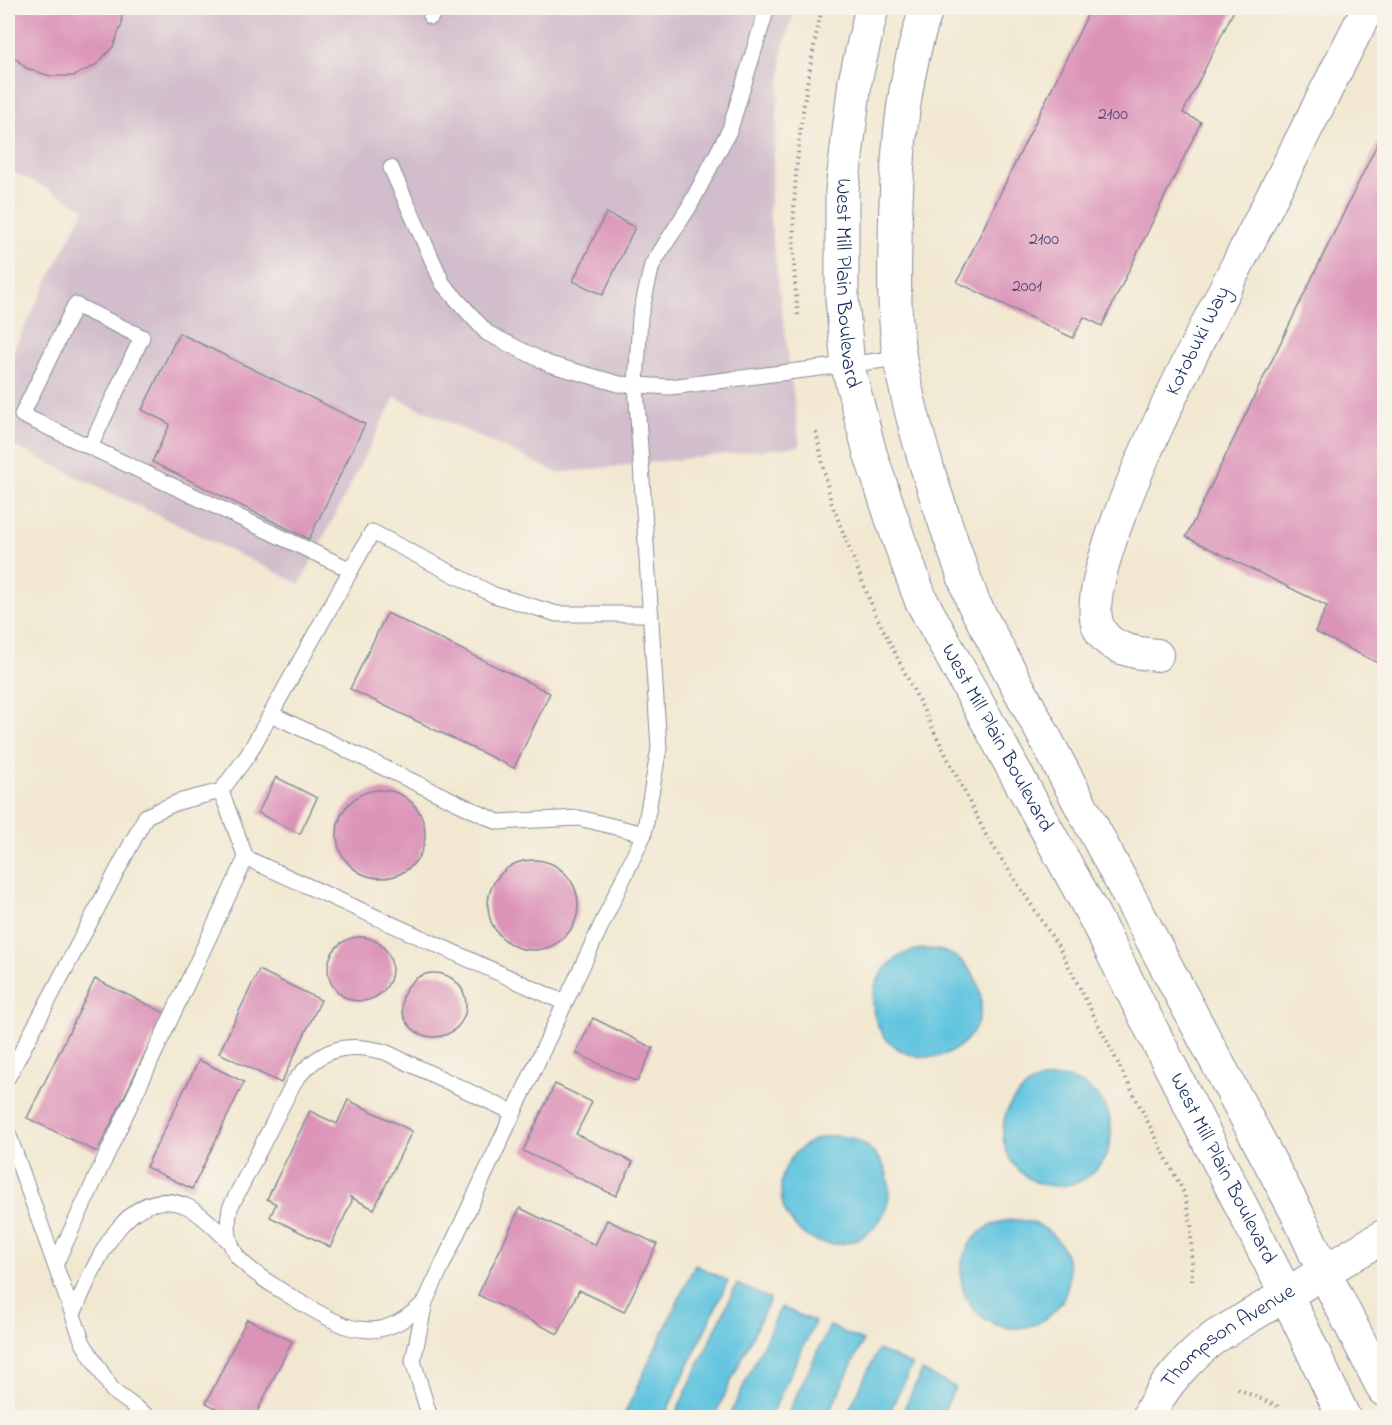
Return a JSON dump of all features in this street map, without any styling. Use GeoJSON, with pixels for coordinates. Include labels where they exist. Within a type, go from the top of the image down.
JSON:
{"type":"FeatureCollection","features":[{"type":"Feature","properties":{"kind":"main road","name":"West Mill Plain Boulevard"},"geometry":{"type":"LineString","coordinates":[[872,8],[855,81],[842,190],[842,299],[848,367],[870,453],[921,600],[1094,916],[1286,1294],[1344,1418]]}},
{"type":"Feature","properties":{"kind":"main road","name":"West Mill Plain Boulevard"},"geometry":{"type":"LineString","coordinates":[[927,8],[907,87],[896,180],[894,287],[900,358],[941,512],[974,602],[1288,1195],[1324,1272],[1384,1389]]}},
{"type":"Feature","properties":{"kind":"main road","name":"Thompson Avenue"},"geometry":{"type":"LineString","coordinates":[[1148,1418],[1167,1387],[1192,1355],[1215,1336],[1384,1236]]}},
{"type":"Feature","properties":{"kind":"street","name":"Kotobuki Way"},"geometry":{"type":"LineString","coordinates":[[1157,655],[1132,652],[1113,644],[1106,638],[1097,622],[1099,587],[1116,525],[1157,429],[1368,8]]}},
{"type":"Feature","properties":{"kind":"lane"},"geometry":{"type":"LineString","coordinates":[[430,1418],[413,1361],[425,1302],[644,834],[659,748],[636,385],[640,317],[652,265],[689,207],[730,129],[767,8]]}},
{"type":"Feature","properties":{"kind":"lane"},"geometry":{"type":"LineString","coordinates":[[390,168],[443,284],[487,333],[549,364],[619,384],[670,387],[848,367],[900,358]]}},
{"type":"Feature","properties":{"kind":"lane"},"geometry":{"type":"LineString","coordinates":[[90,447],[142,337],[75,305],[22,415],[351,570]]}},
{"type":"Feature","properties":{"kind":"lane"},"geometry":{"type":"LineString","coordinates":[[8,1077],[146,816],[178,802],[222,791],[248,754],[372,532],[494,595],[557,614],[651,614]]}},
{"type":"Feature","properties":{"kind":"lane"},"geometry":{"type":"LineString","coordinates":[[271,714],[498,822],[579,818],[644,834]]}},
{"type":"Feature","properties":{"kind":"lane"},"geometry":{"type":"LineString","coordinates":[[55,1265],[246,858],[222,791]]}},
{"type":"Feature","properties":{"kind":"lane"},"geometry":{"type":"LineString","coordinates":[[246,858],[565,1003]]}},
{"type":"Feature","properties":{"kind":"lane"},"geometry":{"type":"LineString","coordinates":[[425,1302],[410,1316],[391,1326],[370,1330],[349,1327],[330,1319],[247,1267],[236,1255],[229,1241],[227,1225],[230,1208],[294,1082],[307,1066],[324,1054],[344,1047],[365,1046],[385,1052],[514,1113]]}},
{"type":"Feature","properties":{"kind":"lane"},"geometry":{"type":"LineString","coordinates":[[8,1133],[83,1343],[112,1391],[150,1418]]}},
{"type":"Feature","properties":{"kind":"lane"},"geometry":{"type":"LineString","coordinates":[[73,1314],[105,1245],[138,1209],[154,1203],[171,1202],[188,1207],[229,1241]]}},
{"type":"Feature","properties":{"kind":"path"},"geometry":{"type":"LineString","coordinates":[[798,315],[794,288],[796,184],[804,102],[822,8]]}},
{"type":"Feature","properties":{"kind":"path"},"geometry":{"type":"LineString","coordinates":[[816,432],[831,502],[874,611],[986,835],[1060,949],[1160,1140],[1184,1193],[1191,1226],[1192,1283]]}},
{"type":"Feature","properties":{"kind":"path"},"geometry":{"type":"LineString","coordinates":[[1238,1389],[1277,1406],[1284,1418]]}},
{"type":"Feature","properties":{"kind":"shaded area"},"geometry":{"type":"Polygon","coordinates":[[[8,8],[796,8],[783,48],[769,212],[800,446],[558,473],[395,397],[300,584],[8,443],[8,360],[85,208],[8,169],[8,8]]]}},
{"type":"Feature","properties":{"kind":"water"},"geometry":{"type":"Polygon","coordinates":[[[927,949],[948,953],[965,965],[977,982],[981,1003],[977,1024],[965,1041],[948,1053],[927,1057],[906,1053],[889,1041],[877,1024],[873,1003],[877,982],[889,965],[906,953],[927,949]]]}},
{"type":"Feature","properties":{"kind":"water"},"geometry":{"type":"Polygon","coordinates":[[[1057,1078],[1078,1082],[1095,1094],[1107,1111],[1111,1132],[1107,1153],[1095,1170],[1078,1182],[1057,1186],[1036,1182],[1019,1170],[1007,1153],[1003,1132],[1007,1111],[1019,1094],[1036,1082],[1057,1078]]]}},
{"type":"Feature","properties":{"kind":"water"},"geometry":{"type":"Polygon","coordinates":[[[835,1136],[856,1140],[873,1152],[885,1169],[889,1190],[885,1211],[873,1228],[856,1240],[835,1244],[814,1240],[797,1228],[785,1211],[781,1190],[785,1169],[797,1152],[814,1140],[835,1136]]]}},
{"type":"Feature","properties":{"kind":"water"},"geometry":{"type":"Polygon","coordinates":[[[1015,1220],[1036,1224],[1053,1236],[1065,1253],[1069,1274],[1065,1295],[1053,1312],[1036,1324],[1015,1328],[994,1324],[977,1312],[965,1295],[961,1274],[965,1253],[977,1236],[994,1224],[1015,1220]]]}},
{"type":"Feature","properties":{"kind":"water"},"geometry":{"type":"Polygon","coordinates":[[[695,1265],[728,1281],[664,1417],[623,1417],[695,1265]]]}},
{"type":"Feature","properties":{"kind":"water"},"geometry":{"type":"Polygon","coordinates":[[[737,1284],[770,1299],[714,1417],[674,1417],[737,1284]]]}},
{"type":"Feature","properties":{"kind":"water"},"geometry":{"type":"Polygon","coordinates":[[[781,1307],[815,1322],[770,1417],[729,1417],[781,1307]]]}},
{"type":"Feature","properties":{"kind":"water"},"geometry":{"type":"Polygon","coordinates":[[[830,1326],[863,1341],[827,1417],[786,1417],[830,1326]]]}},
{"type":"Feature","properties":{"kind":"water"},"geometry":{"type":"Polygon","coordinates":[[[878,1350],[912,1365],[887,1417],[846,1417],[878,1350]]]}},
{"type":"Feature","properties":{"kind":"water"},"geometry":{"type":"Polygon","coordinates":[[[922,1371],[955,1387],[941,1417],[900,1417],[922,1371]]]}},
{"type":"Feature","properties":{"kind":"building"},"geometry":{"type":"Polygon","coordinates":[[[8,8],[121,8],[122,24],[113,47],[96,65],[74,76],[50,76],[26,68],[8,51],[8,8]]]}},
{"type":"Feature","properties":{"kind":"building"},"geometry":{"type":"Polygon","coordinates":[[[1091,8],[1235,8],[1183,113],[1201,122],[1102,326],[1084,317],[1073,338],[957,282],[1091,8]]]}},
{"type":"Feature","properties":{"kind":"building"},"geometry":{"type":"Polygon","coordinates":[[[1384,130],[1384,666],[1315,632],[1327,606],[1186,537],[1384,130]]]}},
{"type":"Feature","properties":{"kind":"building"},"geometry":{"type":"Polygon","coordinates":[[[606,213],[635,227],[603,295],[573,281],[606,213]]]}},
{"type":"Feature","properties":{"kind":"building"},"geometry":{"type":"Polygon","coordinates":[[[179,333],[365,424],[309,539],[152,462],[170,424],[142,410],[179,333]]]}},
{"type":"Feature","properties":{"kind":"building"},"geometry":{"type":"Polygon","coordinates":[[[387,613],[550,693],[514,768],[350,689],[387,613]]]}},
{"type":"Feature","properties":{"kind":"building"},"geometry":{"type":"Polygon","coordinates":[[[276,777],[317,798],[300,834],[258,813],[276,777]]]}},
{"type":"Feature","properties":{"kind":"building"},"geometry":{"type":"Polygon","coordinates":[[[381,790],[398,793],[412,803],[422,817],[425,834],[422,851],[412,865],[398,875],[381,878],[364,875],[350,865],[340,851],[337,834],[340,817],[350,803],[364,793],[381,790]]]}},
{"type":"Feature","properties":{"kind":"building"},"geometry":{"type":"Polygon","coordinates":[[[533,860],[550,863],[565,873],[575,888],[578,905],[575,922],[565,937],[550,947],[533,950],[516,947],[501,937],[491,922],[488,905],[491,888],[501,873],[516,863],[533,860]]]}},
{"type":"Feature","properties":{"kind":"building"},"geometry":{"type":"Polygon","coordinates":[[[360,937],[378,943],[386,951],[392,969],[386,987],[378,995],[360,1001],[342,995],[334,987],[328,969],[334,951],[342,943],[360,937]]]}},
{"type":"Feature","properties":{"kind":"building"},"geometry":{"type":"Polygon","coordinates":[[[259,970],[321,1000],[281,1083],[219,1053],[259,970]]]}},
{"type":"Feature","properties":{"kind":"building"},"geometry":{"type":"Polygon","coordinates":[[[434,973],[452,979],[460,987],[466,1005],[460,1023],[452,1031],[434,1037],[416,1031],[408,1023],[402,1005],[408,987],[416,979],[434,973]]]}},
{"type":"Feature","properties":{"kind":"building"},"geometry":{"type":"Polygon","coordinates":[[[95,979],[165,1013],[97,1152],[27,1118],[95,979]]]}},
{"type":"Feature","properties":{"kind":"building"},"geometry":{"type":"Polygon","coordinates":[[[593,1018],[653,1048],[637,1082],[576,1053],[593,1018]]]}},
{"type":"Feature","properties":{"kind":"building"},"geometry":{"type":"Polygon","coordinates":[[[199,1060],[244,1082],[192,1189],[146,1167],[199,1060]]]}},
{"type":"Feature","properties":{"kind":"building"},"geometry":{"type":"Polygon","coordinates":[[[555,1084],[592,1102],[576,1134],[633,1162],[616,1196],[523,1151],[555,1084]]]}},
{"type":"Feature","properties":{"kind":"building"},"geometry":{"type":"Polygon","coordinates":[[[348,1100],[412,1131],[374,1209],[350,1197],[352,1201],[330,1247],[270,1217],[276,1204],[267,1199],[310,1111],[337,1124],[348,1100]]]}},
{"type":"Feature","properties":{"kind":"building"},"geometry":{"type":"Polygon","coordinates":[[[520,1208],[595,1245],[607,1220],[657,1244],[624,1312],[579,1290],[558,1334],[478,1295],[520,1208]]]}},
{"type":"Feature","properties":{"kind":"building"},"geometry":{"type":"Polygon","coordinates":[[[247,1319],[292,1341],[254,1418],[235,1418],[206,1403],[247,1319]]]}}]}
